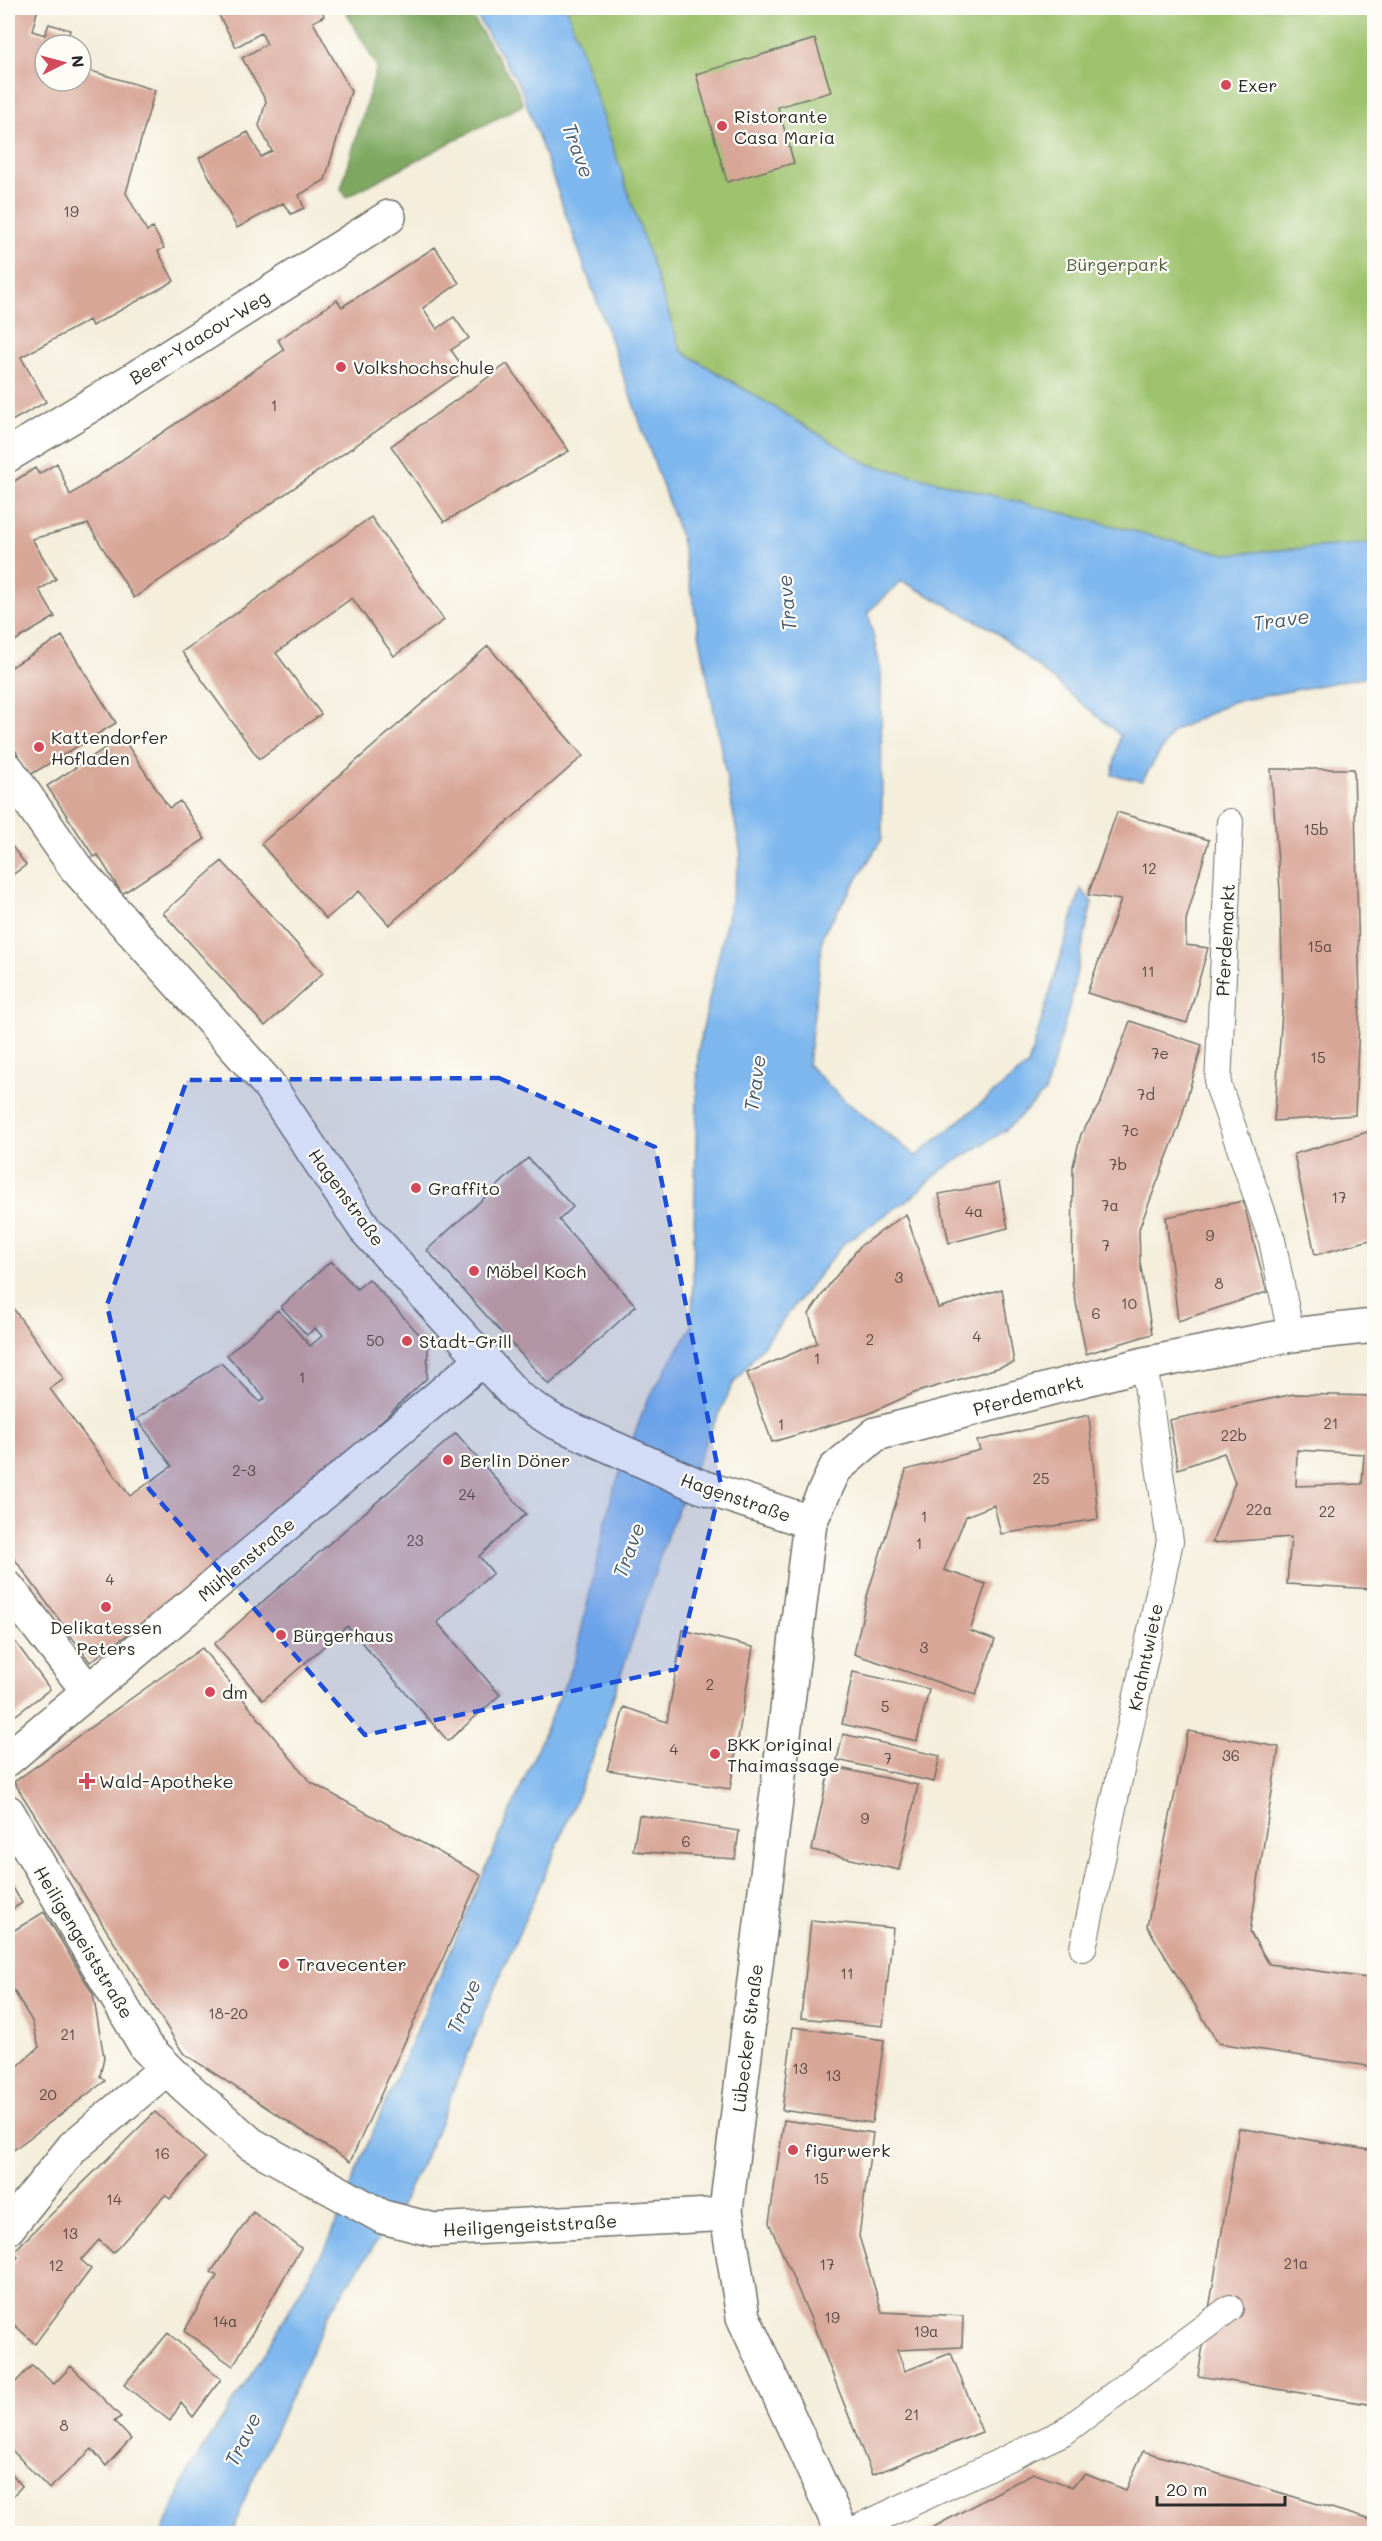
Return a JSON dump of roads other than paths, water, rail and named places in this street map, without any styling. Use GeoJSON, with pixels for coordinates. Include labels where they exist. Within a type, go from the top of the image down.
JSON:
{"type":"FeatureCollection","features":[{"type":"Feature","properties":{"kind":"street","name":"Beer-Yaacov-Weg"},"geometry":{"type":"LineString","coordinates":[[8,455],[129,382],[389,217]]}},
{"type":"Feature","properties":{"kind":"street","name":"Hagenstraße"},"geometry":{"type":"LineString","coordinates":[[8,770],[76,868],[268,1084],[365,1229],[518,1398],[553,1421],[697,1485],[810,1522]]}},
{"type":"Feature","properties":{"kind":"street","name":"Pferdemarkt"},"geometry":{"type":"LineString","coordinates":[[810,1522],[835,1469],[876,1434],[1144,1364],[1291,1335],[1374,1326]]}},
{"type":"Feature","properties":{"kind":"street","name":"Mühlenstraße"},"geometry":{"type":"LineString","coordinates":[[8,1759],[484,1358]]}},
{"type":"Feature","properties":{"kind":"street","name":"Lübecker Straße"},"geometry":{"type":"LineString","coordinates":[[810,1522],[726,2210],[743,2317],[844,2534]]}},
{"type":"Feature","properties":{"kind":"street"},"geometry":{"type":"LineString","coordinates":[[8,1588],[88,1691]]}},
{"type":"Feature","properties":{"kind":"street","name":"Heiligengeiststraße"},"geometry":{"type":"LineString","coordinates":[[8,1812],[146,2047],[251,2144],[383,2217],[434,2230],[711,2215],[726,2210]]}},
{"type":"Feature","properties":{"kind":"street"},"geometry":{"type":"LineString","coordinates":[[8,2228],[73,2147],[167,2068]]}},
{"type":"Feature","properties":{"kind":"lane","name":"Pferdemarkt"},"geometry":{"type":"LineString","coordinates":[[1230,822],[1218,1085],[1272,1240],[1291,1335]]}},
{"type":"Feature","properties":{"kind":"lane","name":"Krahntwiete"},"geometry":{"type":"LineString","coordinates":[[1083,1948],[1170,1540],[1144,1364]]}},
{"type":"Feature","properties":{"kind":"lane"},"geometry":{"type":"LineString","coordinates":[[844,2534],[1064,2432],[1230,2308]]}},
{"type":"Feature","properties":{"kind":"water","name":"Trave"},"geometry":{"type":"Polygon","coordinates":[[[472,8],[566,8],[568,11],[681,351],[868,464],[1225,554],[1374,543],[1374,675],[1232,702],[1173,731],[1142,781],[1112,775],[1120,735],[992,629],[902,581],[868,612],[881,671],[882,839],[823,934],[808,1065],[845,1101],[916,1156],[1028,1065],[1081,889],[1092,902],[1069,1008],[1045,1092],[1006,1130],[943,1169],[912,1197],[843,1244],[733,1384],[709,1434],[668,1533],[595,1752],[432,2142],[402,2204],[330,2311],[247,2492],[233,2533],[162,2534],[190,2468],[260,2361],[330,2239],[357,2169],[574,1663],[612,1494],[647,1401],[692,1326],[698,1051],[741,854],[681,538],[521,88],[472,8]]]}},
{"type":"Feature","properties":{"kind":"place","name":"Exer"},"geometry":{"type":"Point","coordinates":[1226,85]}},
{"type":"Feature","properties":{"kind":"place","name":"Ristorante Casa Maria"},"geometry":{"type":"Point","coordinates":[722,126]}},
{"type":"Feature","properties":{"kind":"place","name":"Volkshochschule"},"geometry":{"type":"Point","coordinates":[341,367]}},
{"type":"Feature","properties":{"kind":"place","name":"Kattendorfer Hofladen"},"geometry":{"type":"Point","coordinates":[39,747]}},
{"type":"Feature","properties":{"kind":"place","name":"Graffito"},"geometry":{"type":"Point","coordinates":[416,1188]}},
{"type":"Feature","properties":{"kind":"place","name":"Möbel Koch"},"geometry":{"type":"Point","coordinates":[474,1271]}},
{"type":"Feature","properties":{"kind":"place","name":"Stadt-Grill"},"geometry":{"type":"Point","coordinates":[407,1341]}},
{"type":"Feature","properties":{"kind":"place","name":"Berlin Döner"},"geometry":{"type":"Point","coordinates":[448,1460]}},
{"type":"Feature","properties":{"kind":"place","name":"Delikatessen Peters"},"geometry":{"type":"Point","coordinates":[106,1607]}},
{"type":"Feature","properties":{"kind":"place","name":"Bürgerhaus"},"geometry":{"type":"Point","coordinates":[281,1635]}},
{"type":"Feature","properties":{"kind":"place","name":"dm"},"geometry":{"type":"Point","coordinates":[210,1692]}},
{"type":"Feature","properties":{"kind":"place","name":"BKK original Thaimassage"},"geometry":{"type":"Point","coordinates":[715,1754]}},
{"type":"Feature","properties":{"kind":"place","name":"Wald-Apotheke"},"geometry":{"type":"Point","coordinates":[87,1781]}},
{"type":"Feature","properties":{"kind":"place","name":"Travecenter"},"geometry":{"type":"Point","coordinates":[284,1964]}},
{"type":"Feature","properties":{"kind":"place","name":"figurwerk"},"geometry":{"type":"Point","coordinates":[793,2150]}},
{"type":"Feature","properties":{"kind":"park label","name":"Bürgerpark"},"geometry":{"type":"Point","coordinates":[1117,264]}}]}
